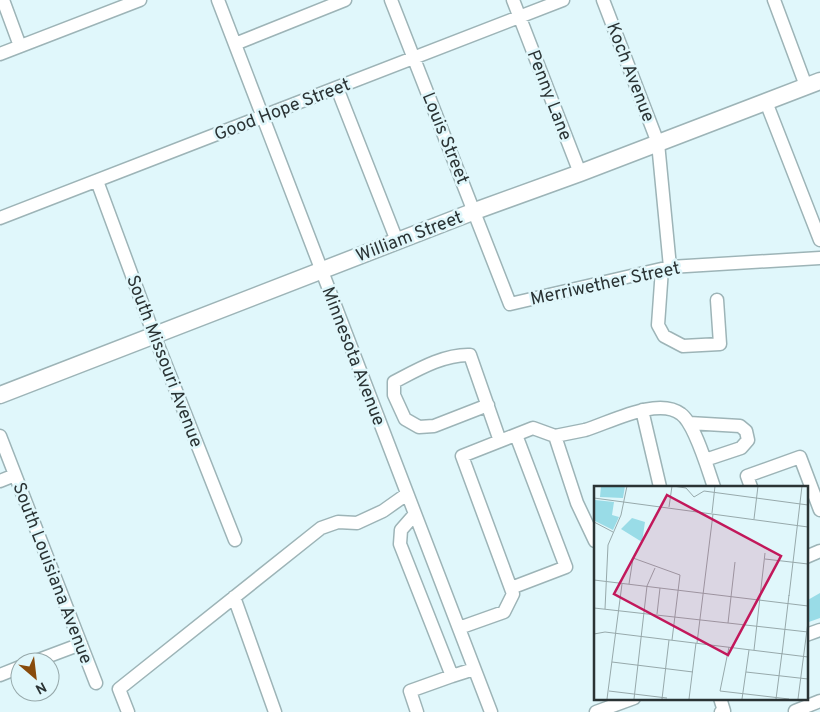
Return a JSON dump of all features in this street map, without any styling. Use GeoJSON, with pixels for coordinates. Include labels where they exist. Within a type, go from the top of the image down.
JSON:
{"type":"FeatureCollection","features":[{"type":"Feature","properties":{"kind":"main road","name":"William Street"},"geometry":{"type":"LineString","coordinates":[[0,395],[475,211],[580,174],[813,84]]}},
{"type":"Feature","properties":{"kind":"street"},"geometry":{"type":"LineString","coordinates":[[3,0],[20,46]]}},
{"type":"Feature","properties":{"kind":"street"},"geometry":{"type":"LineString","coordinates":[[0,54],[140,0]]}},
{"type":"Feature","properties":{"kind":"street","name":"Minnesota Avenue"},"geometry":{"type":"LineString","coordinates":[[218,0],[491,712]]}},
{"type":"Feature","properties":{"kind":"street"},"geometry":{"type":"LineString","coordinates":[[234,44],[345,0]]}},
{"type":"Feature","properties":{"kind":"street","name":"Louis Street"},"geometry":{"type":"LineString","coordinates":[[391,0],[510,304]]}},
{"type":"Feature","properties":{"kind":"street","name":"Penny Lane"},"geometry":{"type":"LineString","coordinates":[[513,0],[580,174]]}},
{"type":"Feature","properties":{"kind":"street","name":"Good Hope Street"},"geometry":{"type":"LineString","coordinates":[[0,218],[564,0]]}},
{"type":"Feature","properties":{"kind":"street","name":"Koch Avenue"},"geometry":{"type":"LineString","coordinates":[[603,0],[658,143],[666,268],[658,325],[664,336],[683,346],[720,344],[717,300]]}},
{"type":"Feature","properties":{"kind":"street"},"geometry":{"type":"LineString","coordinates":[[774,0],[813,84]]}},
{"type":"Feature","properties":{"kind":"street"},"geometry":{"type":"LineString","coordinates":[[337,88],[398,241]]}},
{"type":"Feature","properties":{"kind":"street"},"geometry":{"type":"LineString","coordinates":[[766,102],[820,240]]}},
{"type":"Feature","properties":{"kind":"street","name":"South Missouri Avenue"},"geometry":{"type":"LineString","coordinates":[[97,180],[154,335],[235,540]]}},
{"type":"Feature","properties":{"kind":"street","name":"Merriwether Street"},"geometry":{"type":"LineString","coordinates":[[510,304],[666,268],[820,258]]}},
{"type":"Feature","properties":{"kind":"street"},"geometry":{"type":"LineString","coordinates":[[488,405],[434,426],[419,427],[405,419],[394,395],[394,382],[440,360],[458,354],[470,355],[488,405],[500,441]]}},
{"type":"Feature","properties":{"kind":"street"},"geometry":{"type":"LineString","coordinates":[[459,628],[504,612],[513,594],[462,456],[533,428],[555,436],[586,430],[642,410],[664,408],[680,413],[689,423],[714,486]]}},
{"type":"Feature","properties":{"kind":"street"},"geometry":{"type":"LineString","coordinates":[[642,410],[660,486]]}},
{"type":"Feature","properties":{"kind":"street"},"geometry":{"type":"LineString","coordinates":[[689,423],[740,426],[746,431],[748,440],[741,448],[705,460]]}},
{"type":"Feature","properties":{"kind":"street"},"geometry":{"type":"LineString","coordinates":[[511,588],[566,567],[516,435]]}},
{"type":"Feature","properties":{"kind":"street","name":"South Louisiana Avenue"},"geometry":{"type":"LineString","coordinates":[[0,436],[96,683]]}},
{"type":"Feature","properties":{"kind":"street"},"geometry":{"type":"LineString","coordinates":[[555,436],[577,503],[594,539]]}},
{"type":"Feature","properties":{"kind":"street"},"geometry":{"type":"LineString","coordinates":[[751,486],[747,476],[800,457],[820,510]]}},
{"type":"Feature","properties":{"kind":"street"},"geometry":{"type":"LineString","coordinates":[[0,481],[15,475]]}},
{"type":"Feature","properties":{"kind":"street"},"geometry":{"type":"LineString","coordinates":[[128,712],[119,689],[321,528],[338,522],[357,523],[383,511],[407,494]]}},
{"type":"Feature","properties":{"kind":"street"},"geometry":{"type":"LineString","coordinates":[[415,514],[401,530],[400,544],[452,676]]}},
{"type":"Feature","properties":{"kind":"street"},"geometry":{"type":"LineString","coordinates":[[808,556],[820,551]]}},
{"type":"Feature","properties":{"kind":"street"},"geometry":{"type":"LineString","coordinates":[[234,598],[275,712]]}},
{"type":"Feature","properties":{"kind":"street"},"geometry":{"type":"LineString","coordinates":[[808,634],[820,630]]}},
{"type":"Feature","properties":{"kind":"street"},"geometry":{"type":"LineString","coordinates":[[60,652],[81,644]]}},
{"type":"Feature","properties":{"kind":"street"},"geometry":{"type":"LineString","coordinates":[[417,712],[410,692],[474,669]]}},
{"type":"Feature","properties":{"kind":"street"},"geometry":{"type":"LineString","coordinates":[[596,712],[629,700]]}},
{"type":"Feature","properties":{"kind":"street"},"geometry":{"type":"LineString","coordinates":[[721,700],[724,710],[721,712]]}},
{"type":"Feature","properties":{"kind":"street"},"geometry":{"type":"LineString","coordinates":[[795,711],[820,701]]}},
{"type":"Feature","properties":{"kind":"shaded area"},"geometry":{"type":"Polygon","coordinates":[[[820,593],[820,618],[808,622],[808,600],[820,593]]]}}]}
